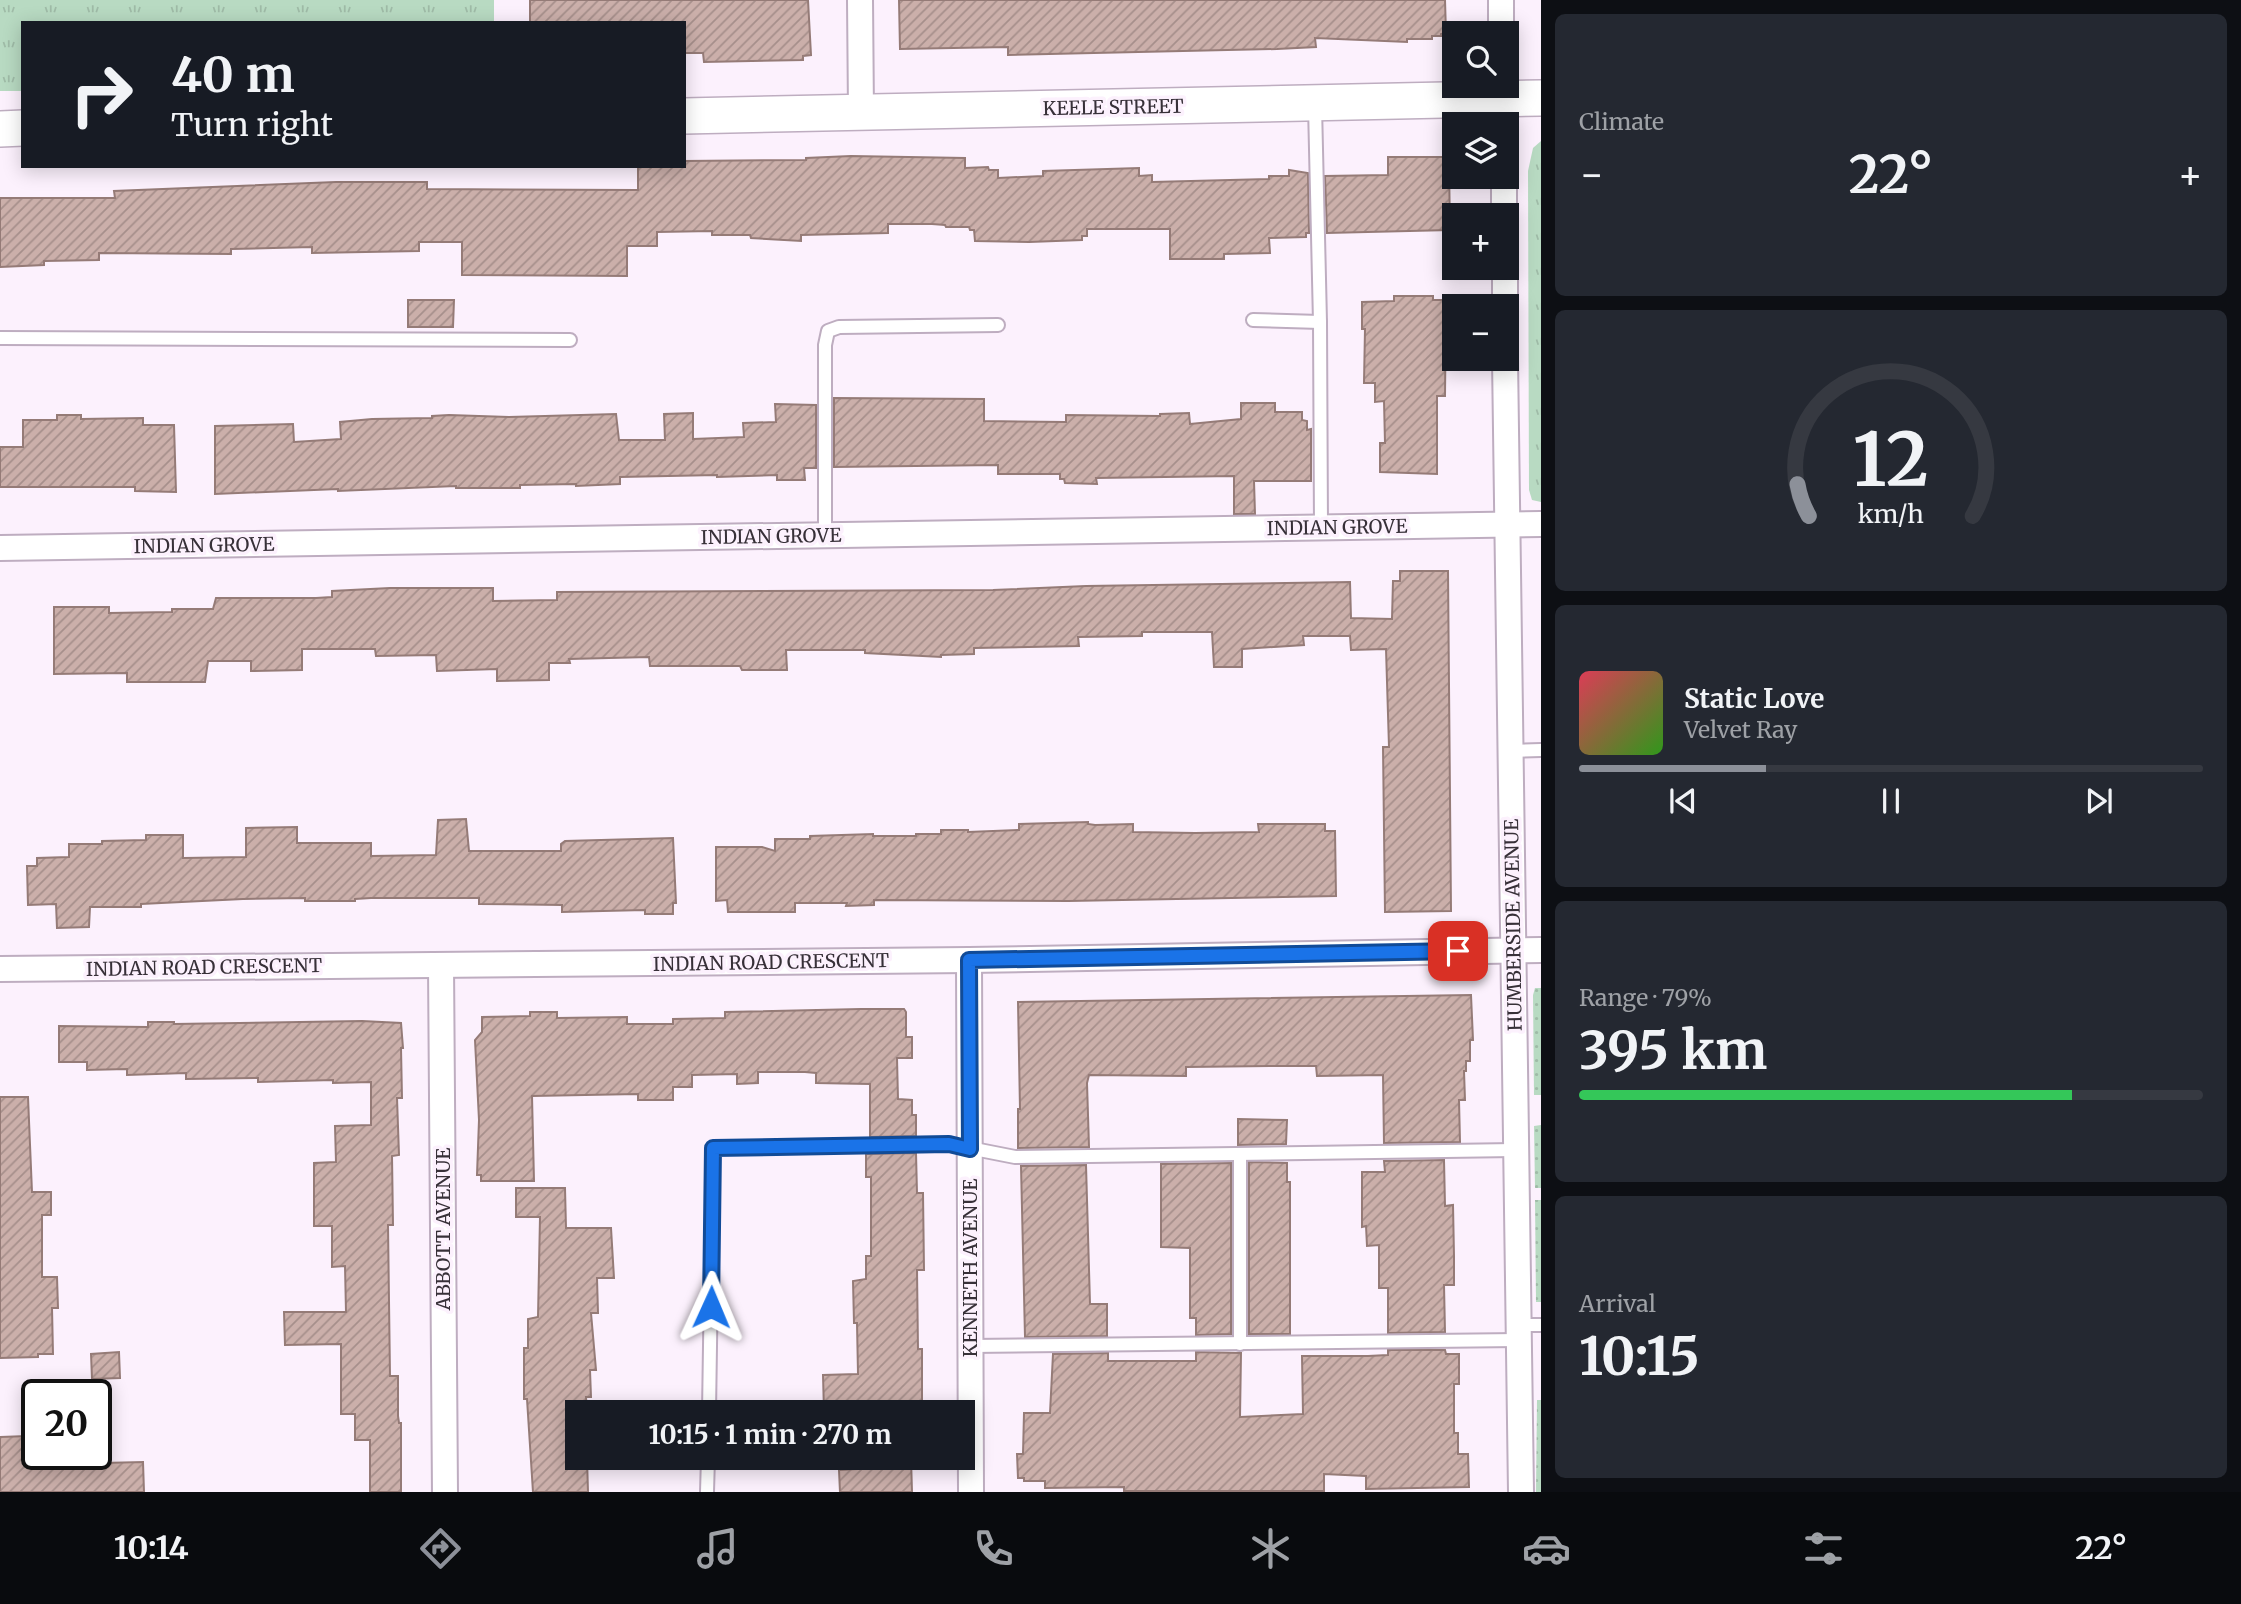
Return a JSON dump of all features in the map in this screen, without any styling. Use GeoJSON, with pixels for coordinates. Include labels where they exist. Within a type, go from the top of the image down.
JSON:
{"type":"FeatureCollection","features":[{"type":"Feature","properties":{"kind":"main road","name":"KEELE STREET"},"geometry":{"type":"LineString","coordinates":[[686,116],[1314,102],[1502,103],[1541,98]]}},
{"type":"Feature","properties":{"kind":"main road"},"geometry":{"type":"LineString","coordinates":[[0,129],[21,128]]}},
{"type":"Feature","properties":{"kind":"street"},"geometry":{"type":"LineString","coordinates":[[860,0],[861,112]]}},
{"type":"Feature","properties":{"kind":"street"},"geometry":{"type":"LineString","coordinates":[[1501,0],[1501,21]]}},
{"type":"Feature","properties":{"kind":"street","name":"HUMBERSIDE AVENUE"},"geometry":{"type":"LineString","coordinates":[[1505,371],[1515,1150],[1526,1330],[1521,1492]]}},
{"type":"Feature","properties":{"kind":"street","name":"INDIAN GROVE"},"geometry":{"type":"LineString","coordinates":[[0,548],[1541,524]]}},
{"type":"Feature","properties":{"kind":"street","name":"INDIAN ROAD CRESCENT"},"geometry":{"type":"LineString","coordinates":[[0,969],[969,960],[1541,950]]}},
{"type":"Feature","properties":{"kind":"street","name":"KENNETH AVENUE"},"geometry":{"type":"LineString","coordinates":[[969,960],[971,1346],[969,1400]]}},
{"type":"Feature","properties":{"kind":"street","name":"ABBOTT AVENUE"},"geometry":{"type":"LineString","coordinates":[[441,965],[445,1492]]}},
{"type":"Feature","properties":{"kind":"street","name":"KENNETH AVENUE"},"geometry":{"type":"LineString","coordinates":[[969,1470],[971,1492]]}},
{"type":"Feature","properties":{"kind":"lane"},"geometry":{"type":"LineString","coordinates":[[1314,102],[1320,322],[1321,527]]}},
{"type":"Feature","properties":{"kind":"lane"},"geometry":{"type":"LineString","coordinates":[[1253,320],[1320,322]]}},
{"type":"Feature","properties":{"kind":"lane"},"geometry":{"type":"LineString","coordinates":[[825,536],[825,345],[828,331],[839,327],[998,325]]}},
{"type":"Feature","properties":{"kind":"lane"},"geometry":{"type":"LineString","coordinates":[[0,338],[570,340]]}},
{"type":"Feature","properties":{"kind":"lane"},"geometry":{"type":"LineString","coordinates":[[1509,751],[1541,751]]}},
{"type":"Feature","properties":{"kind":"lane"},"geometry":{"type":"LineString","coordinates":[[709,1400],[713,1148],[949,1144],[1015,1157],[1515,1150]]}},
{"type":"Feature","properties":{"kind":"lane"},"geometry":{"type":"LineString","coordinates":[[1240,1155],[1240,1344]]}},
{"type":"Feature","properties":{"kind":"lane"},"geometry":{"type":"LineString","coordinates":[[971,1346],[1240,1344],[1526,1330]]}},
{"type":"Feature","properties":{"kind":"lane"},"geometry":{"type":"LineString","coordinates":[[706,1492],[707,1470]]}},
{"type":"Feature","properties":{"kind":"green space"},"geometry":{"type":"Polygon","coordinates":[[[0,0],[494,0],[494,21],[21,21],[21,91],[0,91],[0,0]]]}},
{"type":"Feature","properties":{"kind":"green space"},"geometry":{"type":"Polygon","coordinates":[[[1541,141],[1541,502],[1532,500],[1529,490],[1528,171],[1533,148],[1541,141]]]}},
{"type":"Feature","properties":{"kind":"green space"},"geometry":{"type":"Polygon","coordinates":[[[1535,988],[1541,988],[1541,1095],[1534,1095],[1535,988]]]}},
{"type":"Feature","properties":{"kind":"green space"},"geometry":{"type":"Polygon","coordinates":[[[1541,1125],[1541,1188],[1535,1188],[1534,1126],[1541,1125]]]}},
{"type":"Feature","properties":{"kind":"green space"},"geometry":{"type":"Polygon","coordinates":[[[1535,1200],[1541,1200],[1541,1302],[1536,1302],[1535,1200]]]}},
{"type":"Feature","properties":{"kind":"green space"},"geometry":{"type":"Polygon","coordinates":[[[1537,1400],[1541,1400],[1541,1492],[1536,1492],[1537,1400]]]}},
{"type":"Feature","properties":{"kind":"building"},"geometry":{"type":"Polygon","coordinates":[[[530,0],[808,0],[811,55],[803,56],[803,60],[704,62],[703,53],[686,53],[686,21],[530,21],[530,0]]]}},
{"type":"Feature","properties":{"kind":"building"},"geometry":{"type":"Polygon","coordinates":[[[899,0],[1445,0],[1446,21],[1442,21],[1441,36],[1432,36],[1432,39],[1407,39],[1407,42],[1315,38],[1316,47],[1008,55],[1008,47],[900,49],[899,0]]]}},
{"type":"Feature","properties":{"kind":"building"},"geometry":{"type":"Polygon","coordinates":[[[1388,157],[1442,157],[1442,189],[1449,189],[1450,203],[1442,203],[1442,230],[1327,233],[1325,176],[1388,175],[1388,157]]]}},
{"type":"Feature","properties":{"kind":"building"},"geometry":{"type":"Polygon","coordinates":[[[965,158],[965,168],[988,167],[989,170],[998,170],[998,178],[1043,176],[1043,171],[1139,168],[1139,176],[1152,175],[1152,182],[1269,179],[1269,176],[1289,176],[1289,170],[1308,173],[1309,233],[1306,233],[1306,237],[1269,238],[1270,253],[1224,254],[1224,259],[1170,259],[1170,229],[1087,229],[1087,236],[1082,236],[1082,240],[1029,242],[975,241],[974,230],[969,227],[932,224],[888,224],[888,233],[801,235],[801,241],[751,238],[750,235],[712,235],[712,231],[657,232],[657,246],[627,246],[627,276],[462,275],[462,242],[419,242],[419,251],[312,253],[312,247],[231,249],[231,254],[99,253],[99,260],[44,261],[44,265],[0,267],[0,198],[115,198],[114,191],[336,182],[427,182],[427,189],[638,190],[638,168],[686,168],[686,161],[965,158]]]}},
{"type":"Feature","properties":{"kind":"building"},"geometry":{"type":"Polygon","coordinates":[[[1394,296],[1433,296],[1433,300],[1442,300],[1442,371],[1445,371],[1445,396],[1437,396],[1437,474],[1380,472],[1380,443],[1385,443],[1384,401],[1375,402],[1375,383],[1364,383],[1365,329],[1362,329],[1362,302],[1394,301],[1394,296]]]}},
{"type":"Feature","properties":{"kind":"building"},"geometry":{"type":"Polygon","coordinates":[[[408,300],[454,300],[453,327],[408,327],[408,300]]]}},
{"type":"Feature","properties":{"kind":"building"},"geometry":{"type":"Polygon","coordinates":[[[834,398],[984,399],[984,421],[1066,422],[1066,415],[1160,416],[1189,413],[1190,424],[1241,419],[1241,403],[1275,403],[1275,412],[1302,412],[1302,420],[1307,421],[1307,430],[1311,429],[1311,481],[1254,481],[1255,514],[1234,514],[1234,476],[1096,478],[1097,484],[1065,483],[1064,479],[1060,479],[1060,474],[998,474],[998,465],[834,467],[834,398]]]}},
{"type":"Feature","properties":{"kind":"building"},"geometry":{"type":"Polygon","coordinates":[[[775,404],[816,405],[816,468],[804,468],[805,480],[777,480],[777,475],[620,477],[620,484],[576,486],[456,486],[215,494],[215,426],[293,424],[294,442],[341,439],[340,422],[372,419],[432,418],[449,415],[509,417],[616,414],[619,440],[665,440],[664,414],[693,413],[693,439],[744,437],[743,423],[776,422],[775,404]]]}},
{"type":"Feature","properties":{"kind":"building"},"geometry":{"type":"Polygon","coordinates":[[[57,415],[81,415],[81,419],[143,418],[143,425],[174,425],[176,492],[135,491],[135,487],[0,487],[0,447],[23,447],[23,420],[57,420],[57,415]]]}},
{"type":"Feature","properties":{"kind":"building"},"geometry":{"type":"Polygon","coordinates":[[[1400,571],[1448,571],[1451,911],[1385,912],[1383,747],[1389,747],[1386,649],[1351,650],[1350,636],[1303,636],[1304,645],[1242,649],[1242,667],[1214,667],[1212,632],[1142,632],[1142,636],[1078,637],[1079,646],[974,648],[974,654],[941,657],[865,653],[865,650],[786,650],[787,670],[742,670],[740,666],[650,666],[649,657],[569,659],[570,663],[549,663],[549,680],[497,681],[497,669],[437,671],[436,655],[376,656],[375,649],[302,649],[302,670],[251,671],[251,661],[208,661],[205,682],[127,682],[127,673],[54,674],[54,607],[109,607],[109,613],[172,612],[172,609],[213,609],[216,598],[316,598],[332,597],[332,591],[390,588],[493,588],[493,601],[557,600],[557,592],[993,590],[1350,582],[1351,618],[1392,619],[1393,581],[1400,581],[1400,571]]]}},
{"type":"Feature","properties":{"kind":"building"},"geometry":{"type":"Polygon","coordinates":[[[466,819],[469,851],[561,851],[561,844],[565,841],[673,838],[676,903],[673,903],[673,914],[645,914],[645,910],[562,912],[562,905],[479,904],[479,898],[371,898],[355,901],[305,901],[305,898],[243,899],[141,904],[141,907],[90,907],[89,927],[57,928],[56,904],[28,905],[27,866],[37,866],[37,858],[69,857],[69,844],[146,840],[146,835],[183,835],[183,858],[246,857],[246,828],[297,827],[297,843],[371,843],[371,856],[436,855],[438,820],[466,819]]]}},
{"type":"Feature","properties":{"kind":"building"},"geometry":{"type":"Polygon","coordinates":[[[1088,822],[1095,825],[1133,824],[1133,832],[1195,833],[1259,832],[1258,824],[1325,824],[1325,831],[1335,831],[1336,896],[1068,901],[874,900],[874,905],[795,903],[795,912],[728,912],[727,900],[716,901],[716,847],[762,847],[775,851],[775,839],[873,834],[916,836],[941,834],[941,830],[1019,830],[1019,824],[1088,822]]]}},
{"type":"Feature","properties":{"kind":"building"},"geometry":{"type":"Polygon","coordinates":[[[1471,995],[1473,1040],[1470,1040],[1470,1061],[1466,1061],[1464,1071],[1465,1100],[1459,1100],[1460,1142],[1384,1143],[1383,1075],[1317,1076],[1316,1066],[1186,1067],[1186,1076],[1089,1075],[1089,1147],[1018,1148],[1018,1002],[1471,995]]]}},
{"type":"Feature","properties":{"kind":"building"},"geometry":{"type":"Polygon","coordinates":[[[904,1009],[906,1012],[906,1037],[912,1037],[912,1058],[897,1058],[898,1099],[912,1100],[912,1115],[916,1115],[916,1136],[870,1137],[870,1084],[816,1083],[816,1073],[805,1072],[758,1072],[758,1083],[737,1084],[737,1074],[692,1075],[692,1087],[673,1087],[673,1100],[638,1100],[638,1094],[532,1096],[534,1181],[481,1181],[481,1175],[477,1175],[479,1120],[475,1040],[482,1032],[482,1017],[530,1016],[530,1012],[557,1012],[557,1018],[627,1017],[627,1024],[673,1024],[673,1019],[725,1018],[725,1012],[904,1009]]]}},
{"type":"Feature","properties":{"kind":"building"},"geometry":{"type":"Polygon","coordinates":[[[362,1021],[401,1023],[402,1098],[397,1098],[399,1155],[392,1156],[393,1225],[388,1225],[390,1376],[398,1376],[401,1492],[370,1492],[370,1440],[355,1440],[355,1414],[341,1414],[341,1344],[285,1345],[284,1312],[346,1312],[345,1266],[332,1267],[332,1226],[314,1226],[314,1163],[336,1162],[335,1126],[371,1125],[371,1082],[258,1082],[258,1078],[186,1079],[186,1073],[127,1075],[127,1069],[87,1070],[87,1062],[59,1062],[59,1026],[148,1027],[148,1022],[174,1024],[362,1021]]]}},
{"type":"Feature","properties":{"kind":"building"},"geometry":{"type":"Polygon","coordinates":[[[0,1097],[28,1097],[32,1192],[51,1192],[51,1215],[42,1215],[42,1277],[57,1277],[58,1308],[52,1308],[53,1354],[38,1354],[38,1357],[0,1358],[0,1097]]]}},
{"type":"Feature","properties":{"kind":"building"},"geometry":{"type":"Polygon","coordinates":[[[1238,1119],[1287,1120],[1286,1144],[1238,1145],[1238,1119]]]}},
{"type":"Feature","properties":{"kind":"building"},"geometry":{"type":"Polygon","coordinates":[[[916,1153],[917,1193],[923,1193],[924,1270],[917,1270],[922,1400],[824,1400],[823,1375],[858,1374],[853,1281],[866,1279],[866,1256],[871,1256],[871,1177],[866,1177],[866,1154],[916,1153]]]}},
{"type":"Feature","properties":{"kind":"building"},"geometry":{"type":"Polygon","coordinates":[[[1444,1160],[1445,1206],[1453,1205],[1454,1256],[1454,1285],[1444,1285],[1445,1332],[1388,1333],[1388,1288],[1379,1288],[1379,1245],[1367,1246],[1366,1226],[1362,1227],[1362,1172],[1385,1172],[1384,1161],[1444,1160]]]}},
{"type":"Feature","properties":{"kind":"building"},"geometry":{"type":"Polygon","coordinates":[[[1249,1162],[1287,1163],[1287,1182],[1290,1182],[1290,1334],[1249,1334],[1249,1162]]]}},
{"type":"Feature","properties":{"kind":"building"},"geometry":{"type":"Polygon","coordinates":[[[1231,1163],[1231,1334],[1196,1335],[1196,1318],[1190,1318],[1190,1248],[1161,1247],[1161,1164],[1231,1163]]]}},
{"type":"Feature","properties":{"kind":"building"},"geometry":{"type":"Polygon","coordinates":[[[1086,1165],[1090,1304],[1107,1304],[1107,1336],[1025,1337],[1021,1166],[1086,1165]]]}},
{"type":"Feature","properties":{"kind":"building"},"geometry":{"type":"Polygon","coordinates":[[[516,1188],[565,1188],[566,1228],[611,1228],[614,1278],[597,1278],[598,1313],[591,1313],[596,1370],[590,1370],[591,1397],[586,1397],[586,1400],[565,1400],[565,1470],[587,1470],[588,1492],[533,1492],[527,1399],[524,1399],[524,1348],[528,1348],[528,1319],[538,1317],[540,1217],[516,1217],[516,1188]]]}},
{"type":"Feature","properties":{"kind":"building"},"geometry":{"type":"Polygon","coordinates":[[[1388,1350],[1445,1350],[1446,1354],[1459,1354],[1459,1384],[1454,1384],[1454,1433],[1458,1433],[1458,1454],[1468,1454],[1469,1487],[1366,1489],[1366,1476],[1324,1474],[1324,1491],[1124,1491],[1124,1487],[1045,1488],[1045,1481],[1024,1481],[1024,1478],[1018,1478],[1017,1454],[1023,1454],[1024,1413],[1050,1413],[1053,1354],[1108,1353],[1108,1361],[1196,1361],[1196,1352],[1241,1353],[1240,1417],[1303,1414],[1302,1356],[1388,1355],[1388,1350]]]}},
{"type":"Feature","properties":{"kind":"building"},"geometry":{"type":"Polygon","coordinates":[[[119,1352],[120,1378],[92,1379],[91,1354],[119,1352]]]}},
{"type":"Feature","properties":{"kind":"building"},"geometry":{"type":"Polygon","coordinates":[[[21,1436],[21,1470],[112,1470],[112,1463],[143,1462],[144,1492],[0,1492],[0,1437],[21,1436]]]}},
{"type":"Feature","properties":{"kind":"building"},"geometry":{"type":"Polygon","coordinates":[[[839,1470],[911,1470],[912,1492],[840,1492],[839,1470]]]}},
{"type":"Feature","properties":{"kind":"route"},"geometry":{"type":"LineString","coordinates":[[711,1307],[713,1148],[949,1144],[970,1149],[969,960],[1458,951]]}}]}
